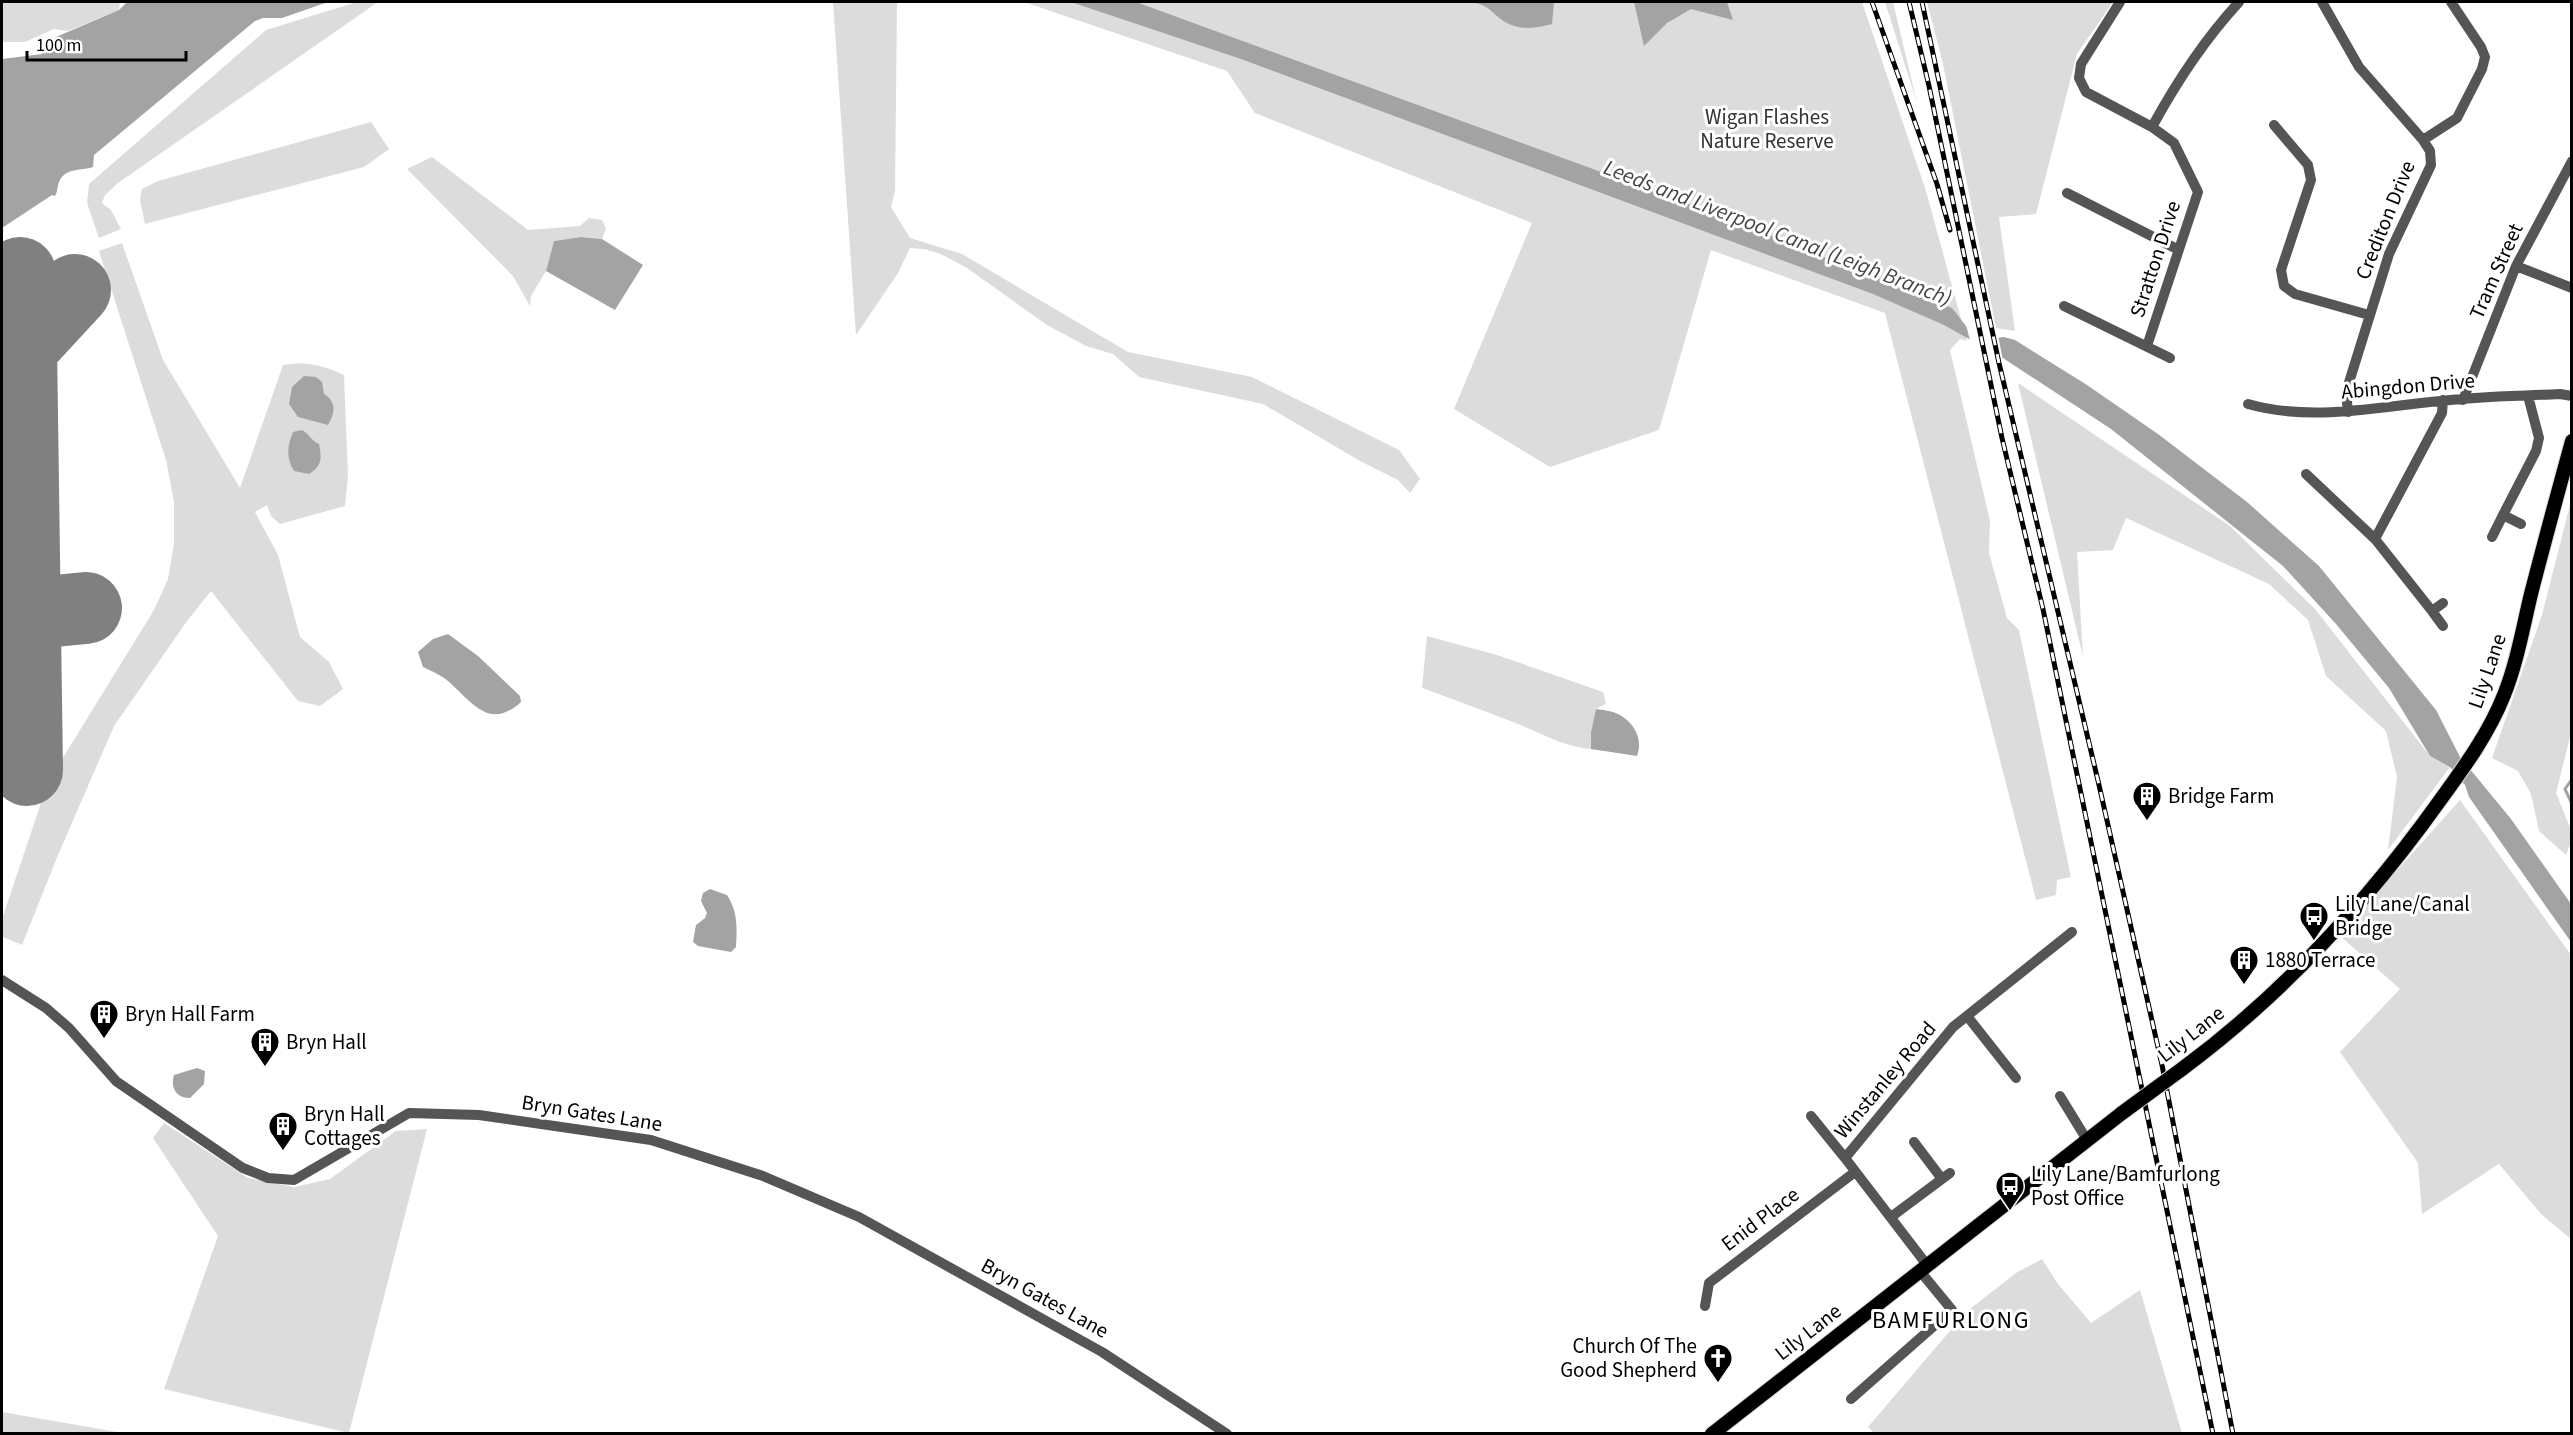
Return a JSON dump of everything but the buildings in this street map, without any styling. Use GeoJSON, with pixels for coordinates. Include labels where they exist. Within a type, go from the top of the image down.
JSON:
{"type":"FeatureCollection","features":[{"type":"Feature","properties":{"kind":"main road","name":"Lily Lane"},"geometry":{"type":"LineString","coordinates":[[1719,1431],[2086,1140],[2182,1069],[2253,1011],[2324,940],[2388,869],[2453,783],[2475,751],[2496,713],[2508,684],[2571,441]]}},
{"type":"Feature","properties":{"kind":"street","name":"Stratton Drive"},"geometry":{"type":"LineString","coordinates":[[2120,2],[2081,64],[2079,78],[2086,92],[2152,127],[2174,143],[2198,192],[2177,249],[2147,346]]}},
{"type":"Feature","properties":{"kind":"street"},"geometry":{"type":"LineString","coordinates":[[2152,127],[2209,34],[2239,2]]}},
{"type":"Feature","properties":{"kind":"street","name":"Crediton Drive"},"geometry":{"type":"LineString","coordinates":[[2322,2],[2360,67],[2423,140],[2430,152],[2431,165],[2389,254],[2368,315],[2346,392],[2348,412]]}},
{"type":"Feature","properties":{"kind":"street"},"geometry":{"type":"LineString","coordinates":[[2423,140],[2457,118],[2485,57],[2481,47],[2451,2]]}},
{"type":"Feature","properties":{"kind":"street"},"geometry":{"type":"LineString","coordinates":[[2274,125],[2308,165],[2311,180],[2281,270],[2284,286],[2295,294],[2368,315]]}},
{"type":"Feature","properties":{"kind":"street","name":"Tram Street"},"geometry":{"type":"LineString","coordinates":[[2463,400],[2516,266],[2571,161]]}},
{"type":"Feature","properties":{"kind":"street"},"geometry":{"type":"LineString","coordinates":[[2067,193],[2177,249]]}},
{"type":"Feature","properties":{"kind":"street"},"geometry":{"type":"LineString","coordinates":[[2516,266],[2571,288]]}},
{"type":"Feature","properties":{"kind":"street","name":"Stratton Drive"},"geometry":{"type":"LineString","coordinates":[[2064,306],[2170,358]]}},
{"type":"Feature","properties":{"kind":"street","name":"Abingdon Drive"},"geometry":{"type":"LineString","coordinates":[[2248,404],[2267,410],[2315,413],[2348,412],[2443,400],[2560,394],[2571,396]]}},
{"type":"Feature","properties":{"kind":"street"},"geometry":{"type":"LineString","coordinates":[[2492,537],[2536,451],[2539,438],[2528,396]]}},
{"type":"Feature","properties":{"kind":"street"},"geometry":{"type":"LineString","coordinates":[[2375,539],[2442,412],[2443,400]]}},
{"type":"Feature","properties":{"kind":"street"},"geometry":{"type":"LineString","coordinates":[[2306,474],[2375,539],[2443,626]]}},
{"type":"Feature","properties":{"kind":"street"},"geometry":{"type":"LineString","coordinates":[[2504,515],[2521,524]]}},
{"type":"Feature","properties":{"kind":"street"},"geometry":{"type":"LineString","coordinates":[[2432,611],[2443,603]]}},
{"type":"Feature","properties":{"kind":"street","name":"Winstanley Road"},"geometry":{"type":"LineString","coordinates":[[1851,1399],[1952,1310],[1891,1217],[1845,1158],[1953,1028],[2063,945],[2072,932]]}},
{"type":"Feature","properties":{"kind":"street","name":"Bryn Gates Lane"},"geometry":{"type":"LineString","coordinates":[[2,980],[46,1008],[61,1021],[116,1081],[243,1168],[268,1178],[294,1180],[409,1113],[479,1115],[651,1140],[763,1176],[859,1217],[1102,1352],[1227,1434]]}},
{"type":"Feature","properties":{"kind":"street"},"geometry":{"type":"LineString","coordinates":[[1967,1016],[2016,1078]]}},
{"type":"Feature","properties":{"kind":"street"},"geometry":{"type":"LineString","coordinates":[[2060,1096],[2086,1140]]}},
{"type":"Feature","properties":{"kind":"street"},"geometry":{"type":"LineString","coordinates":[[1811,1116],[1845,1158]]}},
{"type":"Feature","properties":{"kind":"street"},"geometry":{"type":"LineString","coordinates":[[1891,1217],[1946,1176],[1914,1142]]}},
{"type":"Feature","properties":{"kind":"street","name":"Enid Place"},"geometry":{"type":"LineString","coordinates":[[1705,1306],[1709,1282],[1855,1172]]}},
{"type":"Feature","properties":{"kind":"green space"},"geometry":{"type":"Polygon","coordinates":[[[2,2],[120,2],[119,10],[68,31],[54,29],[25,42],[2,42],[2,2]]]}},
{"type":"Feature","properties":{"kind":"green space"},"geometry":{"type":"Polygon","coordinates":[[[357,2],[378,2],[118,183],[105,195],[102,203],[111,210],[121,229],[99,238],[87,203],[89,184],[266,30],[357,2]]]}},
{"type":"Feature","properties":{"kind":"green space"},"geometry":{"type":"Polygon","coordinates":[[[833,2],[897,2],[895,191],[891,207],[910,238],[962,254],[1128,352],[1252,377],[1399,450],[1420,479],[1410,493],[1398,480],[1360,461],[1263,404],[1139,377],[1113,354],[1086,346],[1047,325],[967,268],[941,254],[924,249],[910,248],[898,273],[856,335],[833,2]]]}},
{"type":"Feature","properties":{"kind":"green space","name":"Wigan Flashes Nature Reserve"},"geometry":{"type":"Polygon","coordinates":[[[1024,2],[1862,2],[1926,191],[1967,341],[1960,339],[1950,350],[1990,521],[1989,553],[2007,618],[2019,630],[2071,877],[2057,880],[2056,895],[2036,900],[1885,313],[1711,250],[1659,430],[1550,467],[1454,409],[1532,223],[1255,113],[1227,71],[1024,2]]]}},
{"type":"Feature","properties":{"kind":"green space"},"geometry":{"type":"Polygon","coordinates":[[[1885,2],[1893,2],[1917,103],[1885,2]]]}},
{"type":"Feature","properties":{"kind":"green space"},"geometry":{"type":"Polygon","coordinates":[[[1927,2],[2113,2],[2077,54],[2036,214],[1999,217],[2015,331],[1996,328],[1943,64],[1927,2]]]}},
{"type":"Feature","properties":{"kind":"green space"},"geometry":{"type":"Polygon","coordinates":[[[371,122],[389,149],[364,167],[145,224],[140,200],[142,189],[158,181],[371,122]]]}},
{"type":"Feature","properties":{"kind":"green space"},"geometry":{"type":"Polygon","coordinates":[[[432,157],[528,230],[580,226],[589,218],[602,220],[606,229],[602,239],[581,237],[554,241],[546,271],[531,296],[530,306],[513,276],[407,169],[432,157]]]}},
{"type":"Feature","properties":{"kind":"green space"},"geometry":{"type":"Polygon","coordinates":[[[122,243],[163,360],[240,488],[283,365],[299,363],[314,365],[344,375],[348,476],[345,506],[280,524],[271,516],[267,505],[255,512],[278,555],[300,637],[329,662],[343,689],[320,706],[298,701],[211,591],[187,621],[114,726],[22,945],[3,937],[2,940],[2,919],[48,782],[154,610],[168,579],[174,543],[174,502],[166,460],[99,251],[122,243]]]}},
{"type":"Feature","properties":{"kind":"green space"},"geometry":{"type":"Polygon","coordinates":[[[2018,383],[2230,526],[2315,609],[2430,756],[2450,767],[2388,850],[2397,777],[2386,731],[2326,676],[2308,620],[2269,584],[2126,518],[2113,550],[2077,552],[2083,657],[2018,383]]]}},
{"type":"Feature","properties":{"kind":"green space"},"geometry":{"type":"Polygon","coordinates":[[[2571,501],[2571,733],[2556,793],[2571,830],[2571,842],[2566,855],[2539,831],[2531,794],[2518,771],[2492,758],[2542,615],[2571,501]]]}},
{"type":"Feature","properties":{"kind":"green space"},"geometry":{"type":"Polygon","coordinates":[[[1427,636],[1497,655],[1603,692],[1606,704],[1596,709],[1591,732],[1591,749],[1561,742],[1422,688],[1427,636]]]}},
{"type":"Feature","properties":{"kind":"green space"},"geometry":{"type":"Polygon","coordinates":[[[2460,800],[2571,955],[2571,1239],[2541,1214],[2499,1164],[2422,1214],[2418,1163],[2340,1052],[2400,989],[2339,935],[2460,800]]]}},
{"type":"Feature","properties":{"kind":"green space"},"geometry":{"type":"Polygon","coordinates":[[[164,1123],[248,1178],[294,1187],[330,1179],[396,1131],[427,1129],[349,1433],[164,1389],[218,1236],[153,1138],[164,1123]]]}},
{"type":"Feature","properties":{"kind":"green space"},"geometry":{"type":"Polygon","coordinates":[[[2042,1259],[2058,1284],[2091,1323],[2140,1290],[2182,1433],[1874,1433],[1868,1427],[1966,1312],[2016,1273],[2042,1259]]]}},
{"type":"Feature","properties":{"kind":"green space"},"geometry":{"type":"Polygon","coordinates":[[[2,1412],[123,1433],[2,1433],[2,1412]]]}},
{"type":"Feature","properties":{"kind":"shaded area"},"geometry":{"type":"Polygon","coordinates":[[[127,2],[328,2],[282,18],[263,18],[255,21],[94,155],[93,167],[65,174],[59,182],[55,196],[52,195],[2,228],[2,59],[42,54],[56,37],[119,10],[127,2]]]}},
{"type":"Feature","properties":{"kind":"shaded area","name":"Leeds and Liverpool Canal (Leigh Branch)"},"geometry":{"type":"Polygon","coordinates":[[[1071,2],[1136,2],[1724,217],[1952,308],[1966,326],[1995,338],[2004,337],[2015,340],[2087,385],[2158,434],[2247,502],[2319,566],[2436,710],[2460,757],[2511,819],[2571,904],[2571,942],[2469,797],[2465,785],[2450,767],[2430,756],[2389,688],[2336,624],[2283,566],[2111,429],[2003,358],[1944,325],[1873,294],[1241,59],[1071,2]]]}},
{"type":"Feature","properties":{"kind":"shaded area"},"geometry":{"type":"Polygon","coordinates":[[[1473,2],[1554,2],[1552,24],[1517,27],[1505,22],[1484,6],[1473,2]]]}},
{"type":"Feature","properties":{"kind":"shaded area"},"geometry":{"type":"Polygon","coordinates":[[[1634,2],[1727,2],[1733,20],[1691,9],[1667,23],[1644,46],[1634,2]]]}},
{"type":"Feature","properties":{"kind":"shaded area"},"geometry":{"type":"Polygon","coordinates":[[[581,237],[602,239],[643,265],[615,310],[546,271],[554,241],[581,237]]]}},
{"type":"Feature","properties":{"kind":"shaded area"},"geometry":{"type":"Polygon","coordinates":[[[304,376],[316,377],[322,382],[324,394],[333,404],[334,408],[328,425],[298,417],[289,404],[292,387],[304,376]]]}},
{"type":"Feature","properties":{"kind":"shaded area"},"geometry":{"type":"Polygon","coordinates":[[[302,430],[319,444],[320,449],[319,465],[309,474],[294,471],[289,456],[293,432],[302,430]]]}},
{"type":"Feature","properties":{"kind":"shaded area"},"geometry":{"type":"Polygon","coordinates":[[[448,634],[478,656],[520,696],[521,702],[510,710],[490,714],[473,705],[445,679],[423,667],[418,652],[433,639],[448,634]]]}},
{"type":"Feature","properties":{"kind":"shaded area"},"geometry":{"type":"Polygon","coordinates":[[[1596,709],[1617,714],[1634,727],[1639,744],[1637,756],[1591,749],[1591,732],[1596,709]]]}},
{"type":"Feature","properties":{"kind":"shaded area"},"geometry":{"type":"Polygon","coordinates":[[[710,889],[727,895],[733,907],[736,947],[731,952],[698,946],[693,942],[696,925],[705,918],[707,913],[701,901],[703,893],[710,889]]]}},
{"type":"Feature","properties":{"kind":"shaded area"},"geometry":{"type":"Polygon","coordinates":[[[197,1068],[205,1071],[204,1084],[190,1098],[185,1098],[175,1091],[174,1075],[197,1068]]]}},
{"type":"Feature","properties":{"kind":"pier"},"geometry":{"type":"Polygon","coordinates":[[[1965,321],[1998,335],[2003,361],[1971,344],[1965,321]]]}},
{"type":"Feature","properties":{"kind":"waterway"},"geometry":{"type":"LineString","coordinates":[[2572,779],[2565,789],[2572,804]]}},
{"type":"Feature","properties":{"kind":"runway"},"geometry":{"type":"LineString","coordinates":[[20,273],[27,770]]}},
{"type":"Feature","properties":{"kind":"runway"},"geometry":{"type":"LineString","coordinates":[[2,369],[75,290]]}},
{"type":"Feature","properties":{"kind":"runway"},"geometry":{"type":"LineString","coordinates":[[2,616],[86,608]]}},
{"type":"Feature","properties":{"kind":"railway"},"geometry":{"type":"LineString","coordinates":[[1872,2],[1937,184],[1950,230]]}},
{"type":"Feature","properties":{"kind":"railway"},"geometry":{"type":"LineString","coordinates":[[1909,2],[1929,86],[2002,438],[2043,609],[2213,1434]]}},
{"type":"Feature","properties":{"kind":"railway"},"geometry":{"type":"LineString","coordinates":[[1922,2],[1999,363],[2099,785],[2162,1065],[2233,1434]]}},
{"type":"Feature","properties":{"kind":"place","name":"Bridge Farm"},"geometry":{"type":"Point","coordinates":[2147,822]}},
{"type":"Feature","properties":{"kind":"place","name":"Lily Lane/Canal Bridge"},"geometry":{"type":"Point","coordinates":[2314,942]}},
{"type":"Feature","properties":{"kind":"place","name":"1880 Terrace"},"geometry":{"type":"Point","coordinates":[2244,986]}},
{"type":"Feature","properties":{"kind":"place","name":"Bryn Hall Farm"},"geometry":{"type":"Point","coordinates":[104,1040]}},
{"type":"Feature","properties":{"kind":"place","name":"Bryn Hall"},"geometry":{"type":"Point","coordinates":[265,1068]}},
{"type":"Feature","properties":{"kind":"place","name":"Bryn Hall Cottages"},"geometry":{"type":"Point","coordinates":[283,1152]}},
{"type":"Feature","properties":{"kind":"place","name":"Lily Lane/Bamfurlong Post Office"},"geometry":{"type":"Point","coordinates":[2010,1212]}},
{"type":"Feature","properties":{"kind":"place","name":"Church Of The Good Shepherd"},"geometry":{"type":"Point","coordinates":[1718,1384]}},
{"type":"Feature","properties":{"kind":"district","name":"BAMFURLONG"},"geometry":{"type":"Point","coordinates":[1951,1320]}}]}
